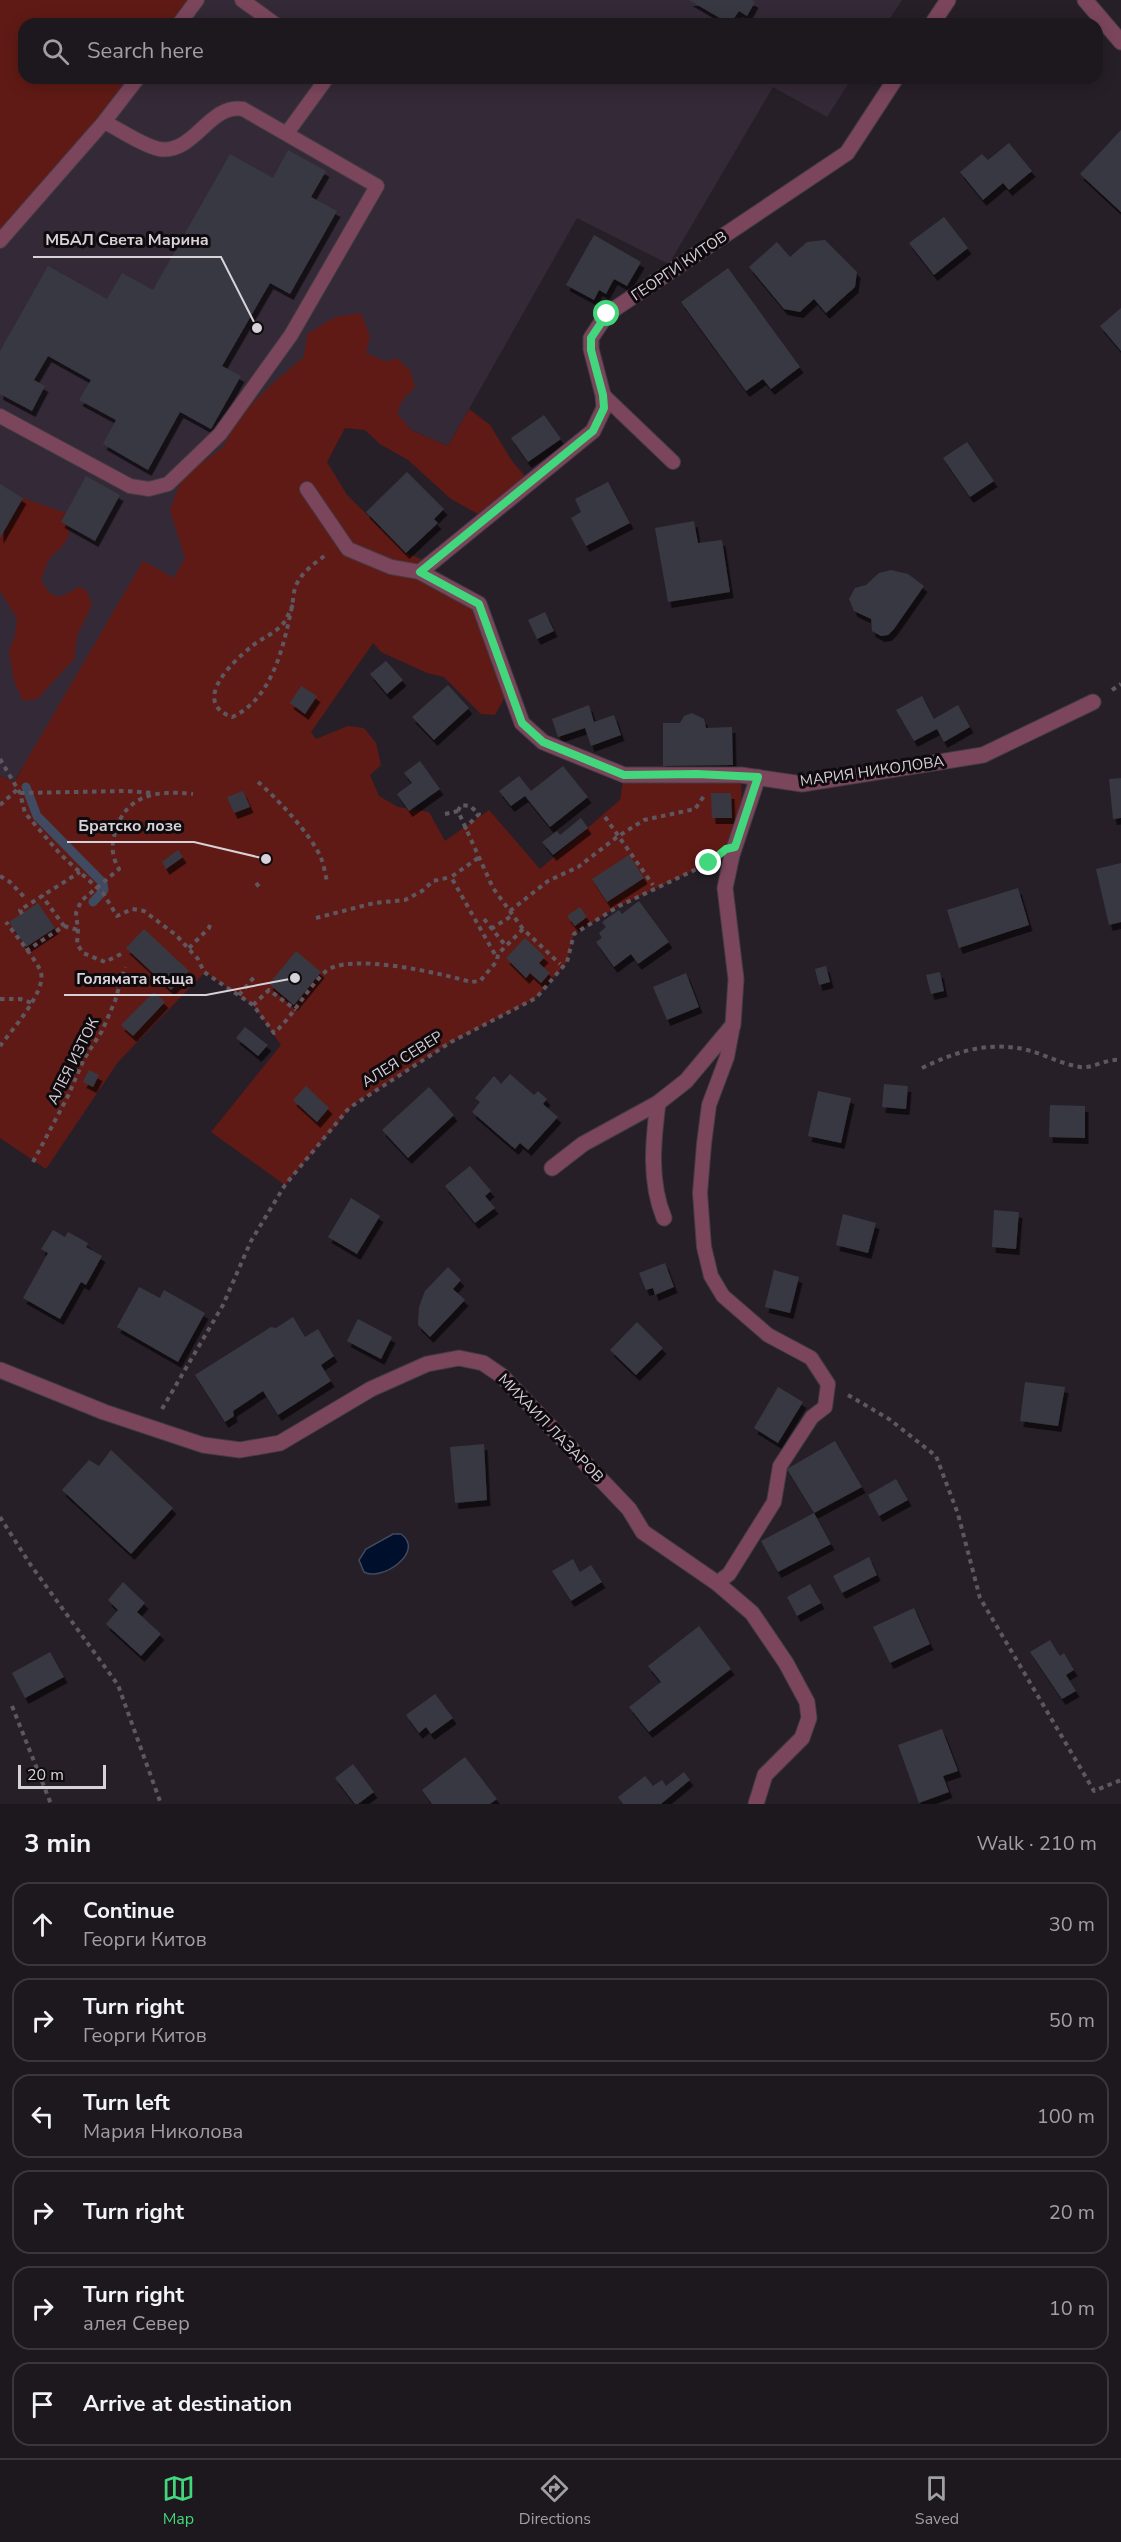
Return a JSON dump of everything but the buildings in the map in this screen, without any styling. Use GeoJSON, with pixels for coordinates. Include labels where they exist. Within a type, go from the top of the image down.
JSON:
{"type":"FeatureCollection","features":[{"type":"Feature","properties":{"kind":"street"},"geometry":{"type":"LineString","coordinates":[[936,18],[948,0]]}},
{"type":"Feature","properties":{"kind":"street"},"geometry":{"type":"LineString","coordinates":[[1085,0],[1100,18]]}},
{"type":"Feature","properties":{"kind":"street"},"geometry":{"type":"LineString","coordinates":[[1103,21],[1121,42]]}},
{"type":"Feature","properties":{"kind":"street","name":"ГЕОРГИ КИТОВ"},"geometry":{"type":"LineString","coordinates":[[420,572],[593,431],[604,408],[603,395],[591,350],[591,338],[607,314],[847,153],[892,84]]}},
{"type":"Feature","properties":{"kind":"street","name":"МАРИЯ НИКОЛОВА"},"geometry":{"type":"LineString","coordinates":[[420,572],[479,604],[522,723],[543,742],[624,775],[697,774],[758,777],[802,784],[983,755],[1093,702]]}},
{"type":"Feature","properties":{"kind":"street"},"geometry":{"type":"LineString","coordinates":[[552,1168],[583,1144],[658,1103],[686,1081],[733,1024],[736,978],[725,888],[735,847],[758,777]]}},
{"type":"Feature","properties":{"kind":"street"},"geometry":{"type":"LineString","coordinates":[[658,1103],[653,1139],[653,1174],[658,1204],[664,1218]]}},
{"type":"Feature","properties":{"kind":"street","name":"МИХАИЛ ЛАЗАРОВ"},"geometry":{"type":"LineString","coordinates":[[0,1370],[104,1412],[203,1445],[240,1450],[280,1443],[371,1389],[427,1364],[459,1358],[483,1363],[502,1376],[621,1500],[643,1532],[717,1583],[752,1613],[786,1663],[807,1702],[809,1718],[802,1738],[765,1775],[756,1804]]}},
{"type":"Feature","properties":{"kind":"lane"},"geometry":{"type":"LineString","coordinates":[[183,18],[197,0]]}},
{"type":"Feature","properties":{"kind":"lane"},"geometry":{"type":"LineString","coordinates":[[242,0],[267,18]]}},
{"type":"Feature","properties":{"kind":"lane"},"geometry":{"type":"LineString","coordinates":[[0,241],[104,122],[133,84]]}},
{"type":"Feature","properties":{"kind":"lane"},"geometry":{"type":"LineString","coordinates":[[287,133],[323,84]]}},
{"type":"Feature","properties":{"kind":"lane"},"geometry":{"type":"LineString","coordinates":[[0,416],[130,486],[149,489],[168,484],[220,435],[291,335],[377,186],[243,109],[233,107],[222,112],[181,145],[170,150],[156,148],[104,122]]}},
{"type":"Feature","properties":{"kind":"lane"},"geometry":{"type":"LineString","coordinates":[[603,395],[673,462]]}},
{"type":"Feature","properties":{"kind":"lane"},"geometry":{"type":"LineString","coordinates":[[307,489],[348,549],[391,567],[420,572]]}},
{"type":"Feature","properties":{"kind":"lane"},"geometry":{"type":"LineString","coordinates":[[717,1583],[729,1574],[774,1502],[780,1466],[812,1417],[825,1407],[828,1384],[811,1358],[768,1335],[723,1296],[711,1276],[704,1247],[700,1193],[704,1144],[709,1105],[727,1057],[733,1024]]}},
{"type":"Feature","properties":{"kind":"path"},"geometry":{"type":"LineString","coordinates":[[293,605],[282,625],[251,647],[219,681],[213,693],[215,705],[221,713],[232,717],[247,711],[279,662],[293,605],[295,587],[307,568],[327,554],[348,549]]}},
{"type":"Feature","properties":{"kind":"path"},"geometry":{"type":"LineString","coordinates":[[0,759],[19,791],[25,813],[61,855],[104,895],[117,916],[132,909],[144,911],[176,934],[198,959],[204,972],[253,1005],[274,1033],[296,1010],[327,970],[347,965],[399,965],[471,982],[480,981],[491,970],[498,954],[523,929]]}},
{"type":"Feature","properties":{"kind":"path"},"geometry":{"type":"LineString","coordinates":[[258,782],[269,791],[313,843],[322,859],[327,881]]}},
{"type":"Feature","properties":{"kind":"path"},"geometry":{"type":"LineString","coordinates":[[491,929],[548,881],[578,867],[617,837],[644,820],[695,809],[708,789]]}},
{"type":"Feature","properties":{"kind":"path"},"geometry":{"type":"LineString","coordinates":[[0,805],[19,791],[125,790],[193,794]]}},
{"type":"Feature","properties":{"kind":"path"},"geometry":{"type":"LineString","coordinates":[[121,954],[105,962],[83,953],[77,944],[76,913],[81,901],[119,869],[112,852],[120,816],[136,800],[158,793]]}},
{"type":"Feature","properties":{"kind":"path"},"geometry":{"type":"LineString","coordinates":[[445,814],[458,811],[461,806],[470,806],[479,814],[464,829]]}},
{"type":"Feature","properties":{"kind":"path"},"geometry":{"type":"LineString","coordinates":[[458,811],[464,829],[494,888],[523,929],[560,964]]}},
{"type":"Feature","properties":{"kind":"path"},"geometry":{"type":"LineString","coordinates":[[605,817],[653,885]]}},
{"type":"Feature","properties":{"kind":"path","name":"АЛЕЯ СЕВЕР"},"geometry":{"type":"LineString","coordinates":[[173,1389],[223,1305],[250,1241],[285,1185],[349,1108],[451,1042],[536,998],[567,962],[574,934],[619,906],[709,863],[726,849],[735,847]]}},
{"type":"Feature","properties":{"kind":"path"},"geometry":{"type":"LineString","coordinates":[[316,918],[374,903],[405,900],[422,891],[432,881],[451,877],[478,858]]}},
{"type":"Feature","properties":{"kind":"path"},"geometry":{"type":"LineString","coordinates":[[22,914],[20,910],[80,872]]}},
{"type":"Feature","properties":{"kind":"path"},"geometry":{"type":"LineString","coordinates":[[0,876],[10,882],[26,899]]}},
{"type":"Feature","properties":{"kind":"path"},"geometry":{"type":"LineString","coordinates":[[451,877],[498,958]]}},
{"type":"Feature","properties":{"kind":"path"},"geometry":{"type":"LineString","coordinates":[[256,883],[261,889]]}},
{"type":"Feature","properties":{"kind":"path"},"geometry":{"type":"LineString","coordinates":[[42,896],[63,926],[78,930]]}},
{"type":"Feature","properties":{"kind":"path"},"geometry":{"type":"LineString","coordinates":[[484,919],[506,946]]}},
{"type":"Feature","properties":{"kind":"path"},"geometry":{"type":"LineString","coordinates":[[189,948],[209,928],[211,921]]}},
{"type":"Feature","properties":{"kind":"path"},"geometry":{"type":"LineString","coordinates":[[0,1046],[32,1003],[41,983],[41,972],[6,922]]}},
{"type":"Feature","properties":{"kind":"path"},"geometry":{"type":"LineString","coordinates":[[26,951],[63,926]]}},
{"type":"Feature","properties":{"kind":"path","name":"АЛЕЯ ИЗТОК"},"geometry":{"type":"LineString","coordinates":[[33,1162],[68,1096],[84,1059],[102,1031],[115,1001],[125,967]]}},
{"type":"Feature","properties":{"kind":"path"},"geometry":{"type":"LineString","coordinates":[[239,995],[256,975]]}},
{"type":"Feature","properties":{"kind":"path"},"geometry":{"type":"LineString","coordinates":[[253,1005],[269,990],[296,1010]]}},
{"type":"Feature","properties":{"kind":"path"},"geometry":{"type":"LineString","coordinates":[[0,999],[20,999],[32,1003]]}},
{"type":"Feature","properties":{"kind":"path"},"geometry":{"type":"LineString","coordinates":[[922,1068],[952,1053],[994,1046],[1029,1051],[1082,1067],[1115,1059],[1121,1060]]}},
{"type":"Feature","properties":{"kind":"path"},"geometry":{"type":"LineString","coordinates":[[828,1384],[889,1419],[936,1456],[958,1514],[980,1598],[1094,1791],[1121,1780]]}},
{"type":"Feature","properties":{"kind":"path"},"geometry":{"type":"LineString","coordinates":[[0,1516],[30,1564],[118,1685],[161,1804]]}},
{"type":"Feature","properties":{"kind":"path"},"geometry":{"type":"LineString","coordinates":[[12,1706],[51,1804]]}},
{"type":"Feature","properties":{"kind":"shaded area"},"geometry":{"type":"Polygon","coordinates":[[[0,0],[902,0],[890,18],[18,18],[18,84],[848,84],[827,117],[773,87],[669,264],[577,218],[448,446],[411,430],[352,392],[20,771],[14,782],[0,776],[0,0]]]}},
{"type":"Feature","properties":{"kind":"shaded area"},"geometry":{"type":"Polygon","coordinates":[[[0,0],[197,0],[184,18],[18,18],[18,84],[133,84],[0,241],[0,0]]]}},
{"type":"Feature","properties":{"kind":"shaded area"},"geometry":{"type":"Polygon","coordinates":[[[361,313],[370,336],[366,353],[387,362],[396,358],[410,370],[415,387],[403,399],[397,413],[411,430],[448,446],[469,409],[490,425],[512,461],[525,476],[478,514],[451,499],[408,460],[380,444],[365,430],[345,428],[327,462],[347,495],[406,553],[423,560],[416,565],[394,562],[355,546],[335,521],[348,549],[420,572],[476,606],[507,693],[495,715],[481,714],[444,677],[427,673],[381,652],[373,643],[311,732],[316,739],[348,726],[364,728],[376,743],[381,765],[370,775],[379,796],[398,807],[429,812],[445,841],[489,810],[540,869],[620,800],[624,775],[741,775],[742,815],[726,849],[709,863],[619,906],[574,934],[567,962],[536,998],[451,1042],[354,1104],[285,1185],[211,1132],[281,1045],[253,1005],[205,972],[118,1062],[46,1169],[0,1138],[0,776],[14,782],[143,561],[174,578],[185,558],[170,510],[182,478],[222,448],[243,413],[304,357],[307,334],[335,317],[361,313]]]}},
{"type":"Feature","properties":{"kind":"shaded area"},"geometry":{"type":"Polygon","coordinates":[[[23,498],[66,513],[61,522],[70,527],[65,543],[46,564],[41,579],[48,591],[52,595],[61,596],[78,587],[86,590],[92,604],[77,636],[74,659],[37,699],[23,701],[14,681],[9,651],[15,636],[17,618],[0,591],[0,538],[23,498]]]}},
{"type":"Feature","properties":{"kind":"water"},"geometry":{"type":"Polygon","coordinates":[[[393,1534],[401,1534],[407,1541],[408,1549],[405,1557],[398,1564],[380,1573],[364,1572],[359,1560],[366,1549],[393,1534]]]}},
{"type":"Feature","properties":{"kind":"waterway"},"geometry":{"type":"LineString","coordinates":[[26,787],[37,816],[103,883],[104,890],[93,902]]}},
{"type":"Feature","properties":{"kind":"place","name":"МБАЛ Света Марина"},"geometry":{"type":"Point","coordinates":[257,328]}},
{"type":"Feature","properties":{"kind":"place","name":"Братско лозе"},"geometry":{"type":"Point","coordinates":[266,859]}},
{"type":"Feature","properties":{"kind":"place","name":"Голямата къща"},"geometry":{"type":"Point","coordinates":[295,978]}},
{"type":"Feature","properties":{"kind":"route"},"geometry":{"type":"LineString","coordinates":[[607,314],[591,338],[591,350],[603,395],[604,408],[593,431],[420,572],[479,604],[522,723],[543,742],[624,775],[697,774],[758,777],[735,847],[726,849],[709,863]]}}]}
